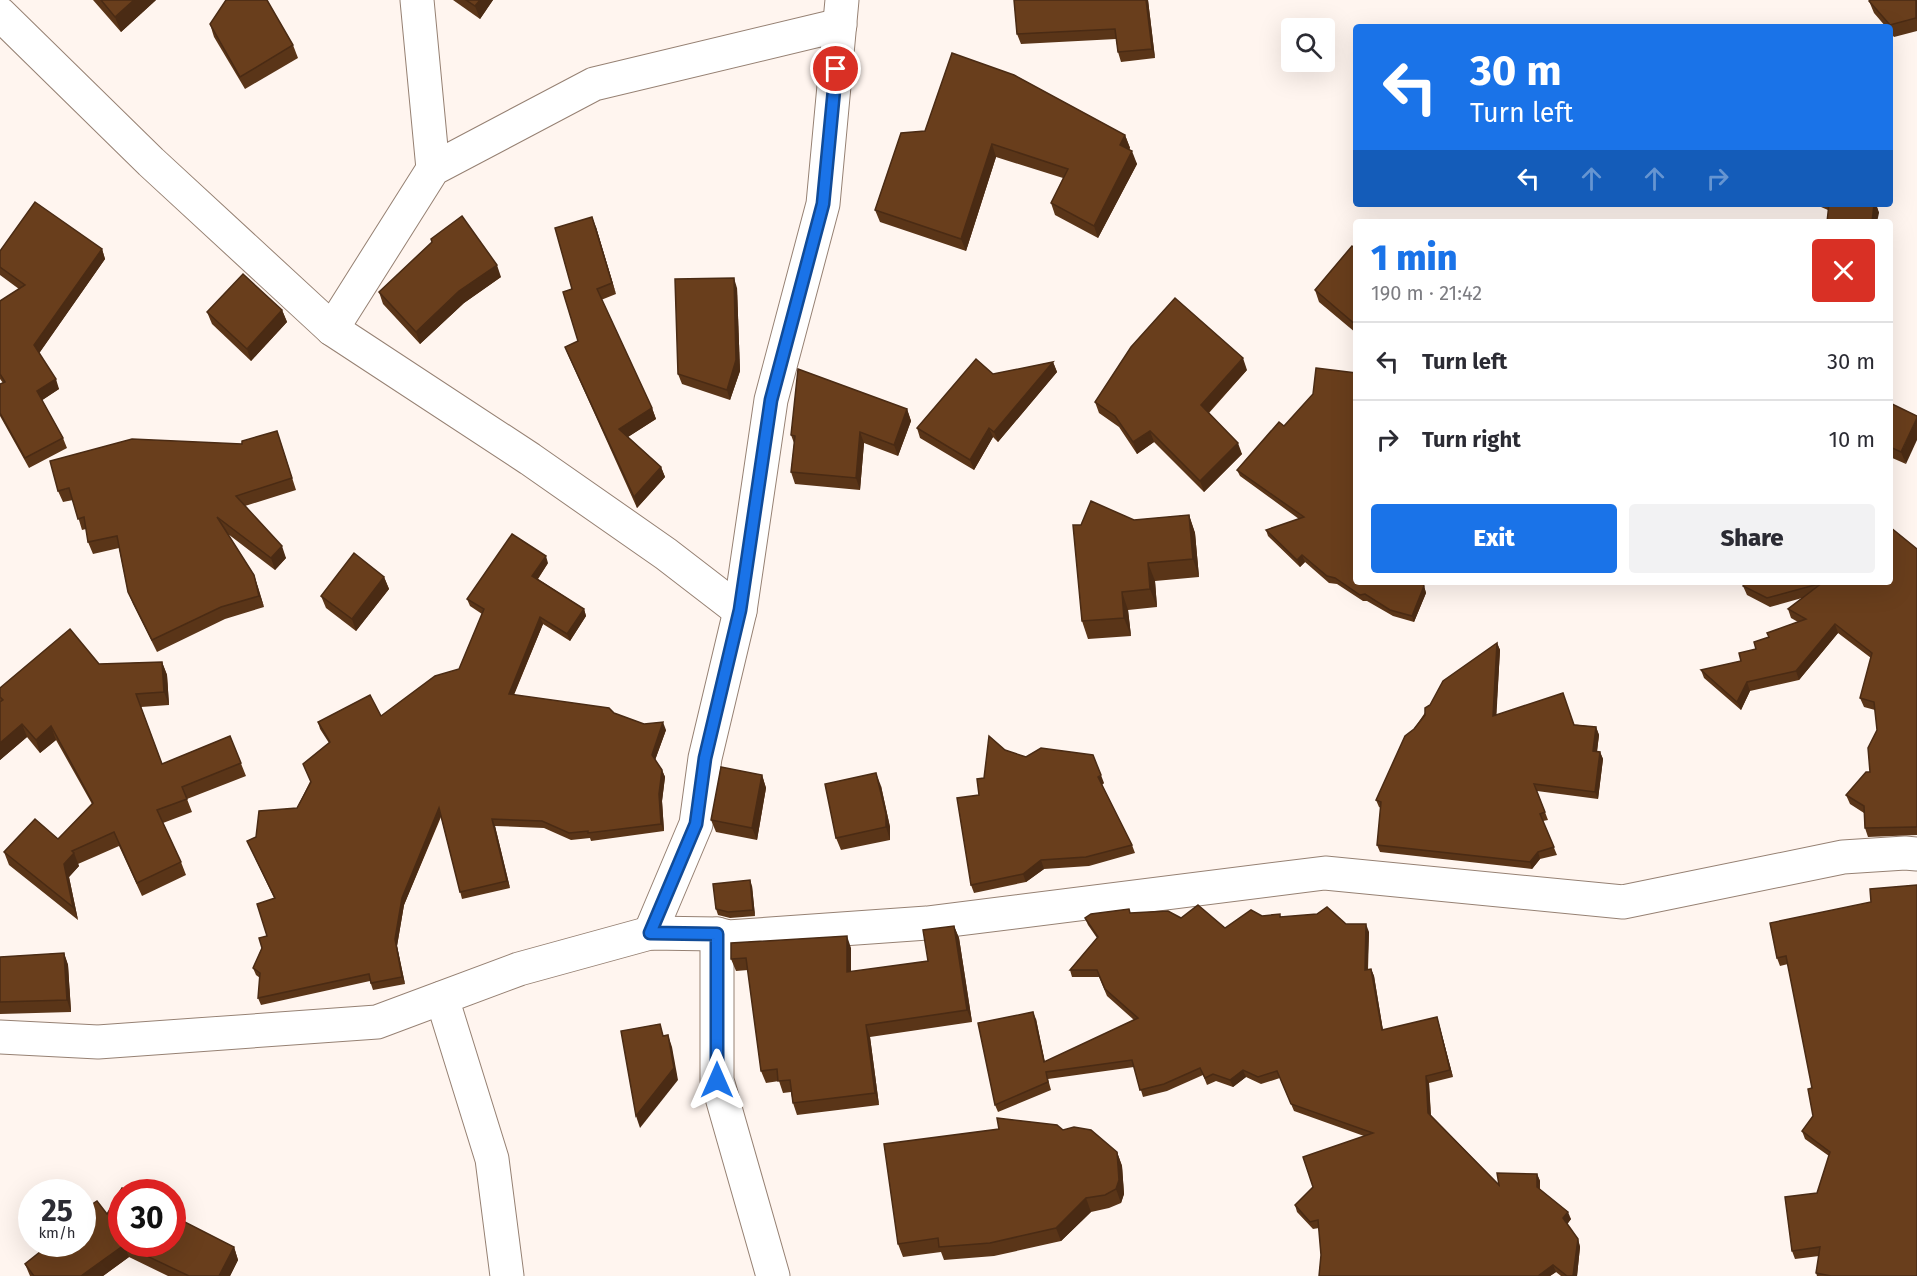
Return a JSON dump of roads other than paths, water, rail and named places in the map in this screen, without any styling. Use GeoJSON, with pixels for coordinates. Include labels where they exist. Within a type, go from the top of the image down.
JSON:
{"type":"FeatureCollection","features":[{"type":"Feature","properties":{"kind":"street"},"geometry":{"type":"LineString","coordinates":[[417,0],[433,169]]}},
{"type":"Feature","properties":{"kind":"street"},"geometry":{"type":"LineString","coordinates":[[332,329],[433,169],[594,84],[841,12],[823,204],[771,400],[740,610],[705,758],[696,824],[650,933]]}},
{"type":"Feature","properties":{"kind":"street"},"geometry":{"type":"LineString","coordinates":[[0,14],[151,162],[332,329],[530,459],[666,554],[740,610]]}},
{"type":"Feature","properties":{"kind":"street"},"geometry":{"type":"LineString","coordinates":[[0,1037],[98,1042],[377,1022],[519,969],[650,933],[717,934],[728,937],[927,923],[1325,873],[1623,902],[1843,857],[1917,854]]}},
{"type":"Feature","properties":{"kind":"street"},"geometry":{"type":"LineString","coordinates":[[717,934],[717,1080],[773,1276]]}},
{"type":"Feature","properties":{"kind":"street"},"geometry":{"type":"LineString","coordinates":[[442,998],[492,1159],[507,1276]]}}]}
